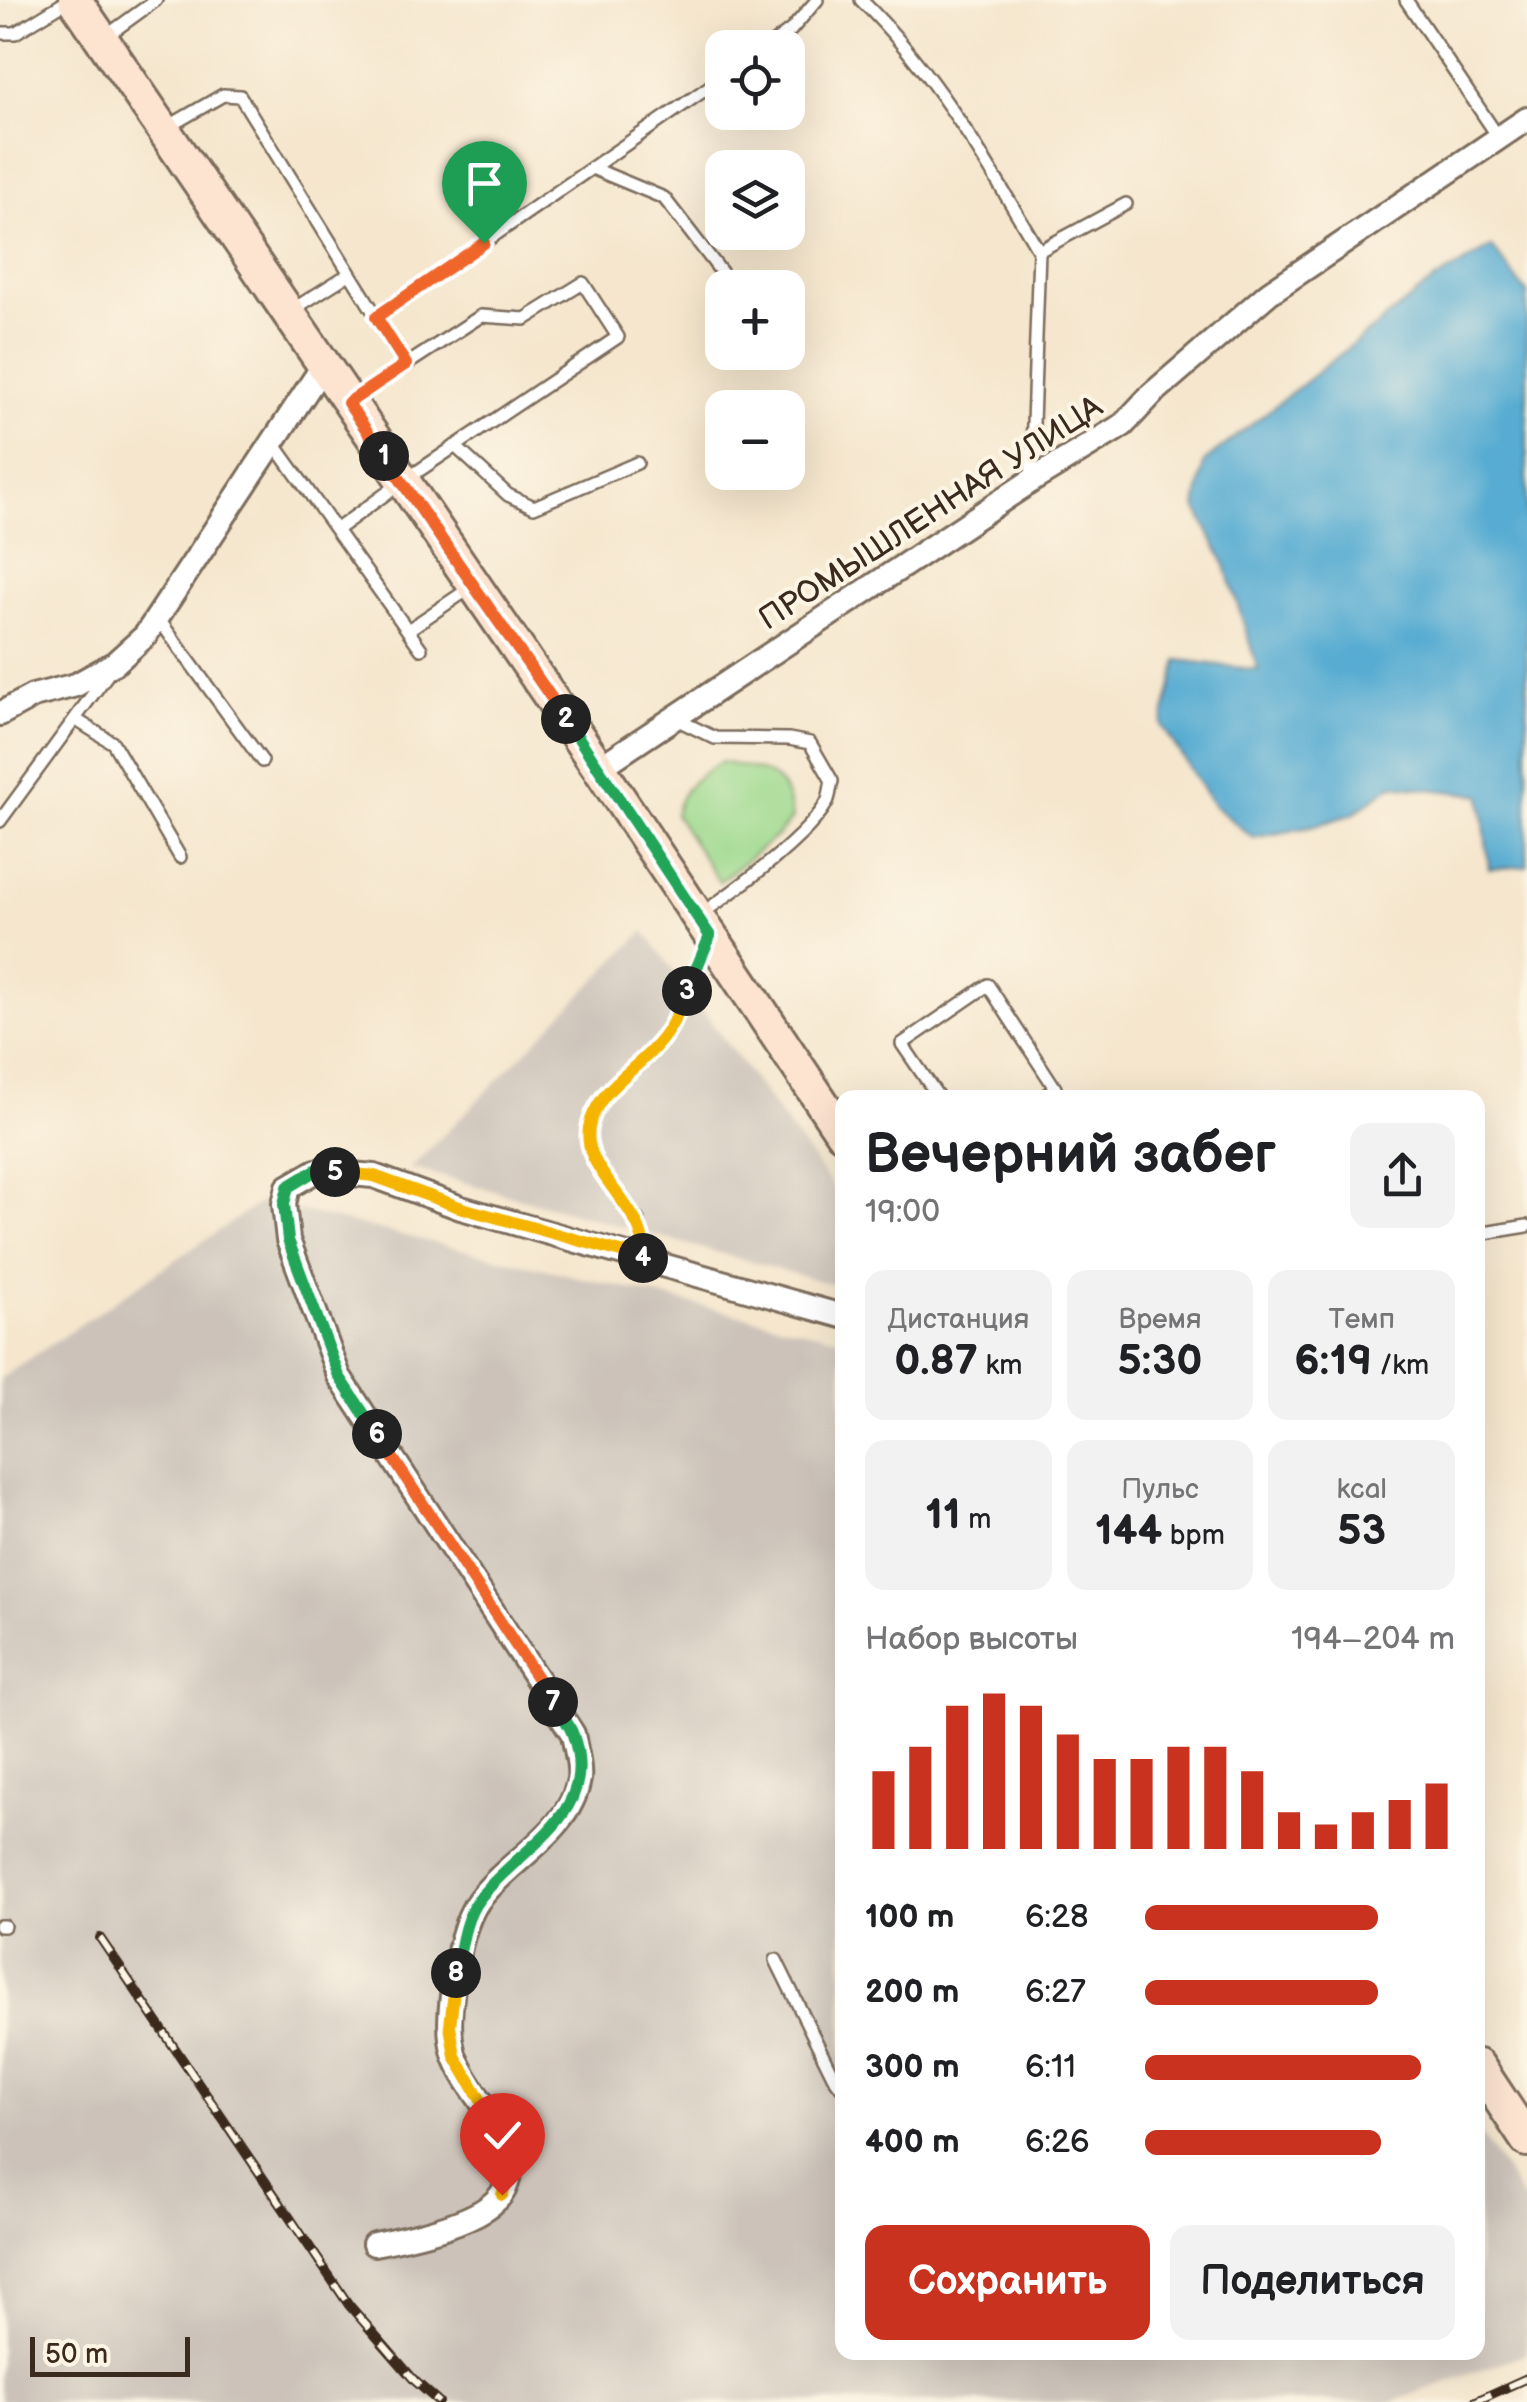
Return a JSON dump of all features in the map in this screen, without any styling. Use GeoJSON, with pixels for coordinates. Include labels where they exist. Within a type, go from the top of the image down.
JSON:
{"type":"FeatureCollection","features":[{"type":"Feature","properties":{"kind":"main road"},"geometry":{"type":"LineString","coordinates":[[72,0],[600,768],[835,1123]]}},
{"type":"Feature","properties":{"kind":"main road"},"geometry":{"type":"LineString","coordinates":[[1485,2077],[1527,2140]]}},
{"type":"Feature","properties":{"kind":"street","name":"ПРОМЫШЛЕННАЯ УЛИЦА"},"geometry":{"type":"LineString","coordinates":[[600,768],[1030,481],[1124,425],[1152,394],[1269,293],[1527,119]]}},
{"type":"Feature","properties":{"kind":"street"},"geometry":{"type":"LineString","coordinates":[[0,714],[33,696],[76,685],[115,664],[145,636],[323,366]]}},
{"type":"Feature","properties":{"kind":"street"},"geometry":{"type":"LineString","coordinates":[[374,2244],[423,2234],[468,2218],[502,2195],[511,2172],[506,2143],[455,2056],[450,2026],[454,1978],[464,1934],[478,1901],[565,1815],[580,1777],[573,1734],[339,1376],[288,1240],[284,1204],[288,1187],[316,1170],[374,1176],[462,1208],[835,1314]]}},
{"type":"Feature","properties":{"kind":"lane"},"geometry":{"type":"LineString","coordinates":[[0,33],[15,34],[72,0]]}},
{"type":"Feature","properties":{"kind":"lane"},"geometry":{"type":"LineString","coordinates":[[102,40],[156,0]]}},
{"type":"Feature","properties":{"kind":"lane"},"geometry":{"type":"LineString","coordinates":[[791,30],[818,0]]}},
{"type":"Feature","properties":{"kind":"lane"},"geometry":{"type":"LineString","coordinates":[[861,0],[879,17],[968,130],[1039,251],[1030,481]]}},
{"type":"Feature","properties":{"kind":"lane"},"geometry":{"type":"LineString","coordinates":[[1406,0],[1499,138]]}},
{"type":"Feature","properties":{"kind":"lane"},"geometry":{"type":"LineString","coordinates":[[376,317],[705,90]]}},
{"type":"Feature","properties":{"kind":"lane"},"geometry":{"type":"LineString","coordinates":[[162,130],[223,95],[240,96],[406,364]]}},
{"type":"Feature","properties":{"kind":"lane"},"geometry":{"type":"LineString","coordinates":[[592,168],[664,198],[720,270]]}},
{"type":"Feature","properties":{"kind":"lane"},"geometry":{"type":"LineString","coordinates":[[1039,251],[1126,204]]}},
{"type":"Feature","properties":{"kind":"lane"},"geometry":{"type":"LineString","coordinates":[[287,314],[349,274]]}},
{"type":"Feature","properties":{"kind":"lane"},"geometry":{"type":"LineString","coordinates":[[336,530],[618,337],[584,283],[525,320],[482,316],[348,403]]}},
{"type":"Feature","properties":{"kind":"lane"},"geometry":{"type":"LineString","coordinates":[[273,442],[421,649]]}},
{"type":"Feature","properties":{"kind":"lane"},"geometry":{"type":"LineString","coordinates":[[455,446],[508,495],[534,507],[637,464]]}},
{"type":"Feature","properties":{"kind":"lane"},"geometry":{"type":"LineString","coordinates":[[408,630],[473,586]]}},
{"type":"Feature","properties":{"kind":"lane"},"geometry":{"type":"LineString","coordinates":[[157,618],[262,762]]}},
{"type":"Feature","properties":{"kind":"lane"},"geometry":{"type":"LineString","coordinates":[[0,821],[115,664]]}},
{"type":"Feature","properties":{"kind":"lane"},"geometry":{"type":"LineString","coordinates":[[74,719],[112,743],[180,857]]}},
{"type":"Feature","properties":{"kind":"lane"},"geometry":{"type":"LineString","coordinates":[[645,1258],[638,1220],[616,1193],[589,1147],[590,1121],[610,1088],[656,1047],[673,1024],[704,927],[828,802],[832,781],[810,743],[715,738],[676,719]]}},
{"type":"Feature","properties":{"kind":"lane"},"geometry":{"type":"LineString","coordinates":[[934,1090],[902,1044],[988,985],[1055,1088],[1052,1090]]}},
{"type":"Feature","properties":{"kind":"lane"},"geometry":{"type":"LineString","coordinates":[[1485,1233],[1527,1226]]}},
{"type":"Feature","properties":{"kind":"lane"},"geometry":{"type":"LineString","coordinates":[[776,1960],[835,2079]]}},
{"type":"Feature","properties":{"kind":"shaded area"},"geometry":{"type":"Polygon","coordinates":[[[644,931],[835,1190],[835,1285],[411,1168],[644,931]]]}},
{"type":"Feature","properties":{"kind":"shaded area"},"geometry":{"type":"Polygon","coordinates":[[[261,1202],[835,1337],[835,2360],[1485,2360],[1485,2141],[1527,2205],[1527,2353],[1392,2402],[0,2402],[0,1379],[261,1202]]]}},
{"type":"Feature","properties":{"kind":"green space"},"geometry":{"type":"Polygon","coordinates":[[[721,762],[770,775],[784,790],[792,818],[778,835],[719,882],[675,814],[692,783],[721,762]]]}},
{"type":"Feature","properties":{"kind":"water"},"geometry":{"type":"Polygon","coordinates":[[[1492,247],[1527,293],[1527,866],[1489,869],[1481,795],[1392,785],[1353,814],[1253,838],[1213,805],[1162,725],[1178,660],[1258,670],[1225,564],[1196,507],[1204,462],[1433,281],[1492,247]]]}},
{"type":"Feature","properties":{"kind":"railway"},"geometry":{"type":"LineString","coordinates":[[100,1938],[349,2305],[415,2381],[439,2402]]}},
{"type":"Feature","properties":{"kind":"railway"},"geometry":{"type":"LineString","coordinates":[[1474,2402],[1527,2378]]}},
{"type":"Feature","properties":{"kind":"route"},"geometry":{"type":"LineString","coordinates":[[484,243],[376,317],[406,364],[348,403],[600,768],[710,936],[673,1024],[656,1047],[610,1088],[590,1121],[589,1147],[601,1171],[638,1220],[645,1258],[462,1208],[374,1176],[316,1170],[288,1187],[284,1204],[288,1240],[339,1376],[573,1734],[580,1777],[565,1815],[478,1901],[464,1934],[454,1978],[450,2026],[455,2056],[506,2143],[511,2172],[502,2195]]}}]}
